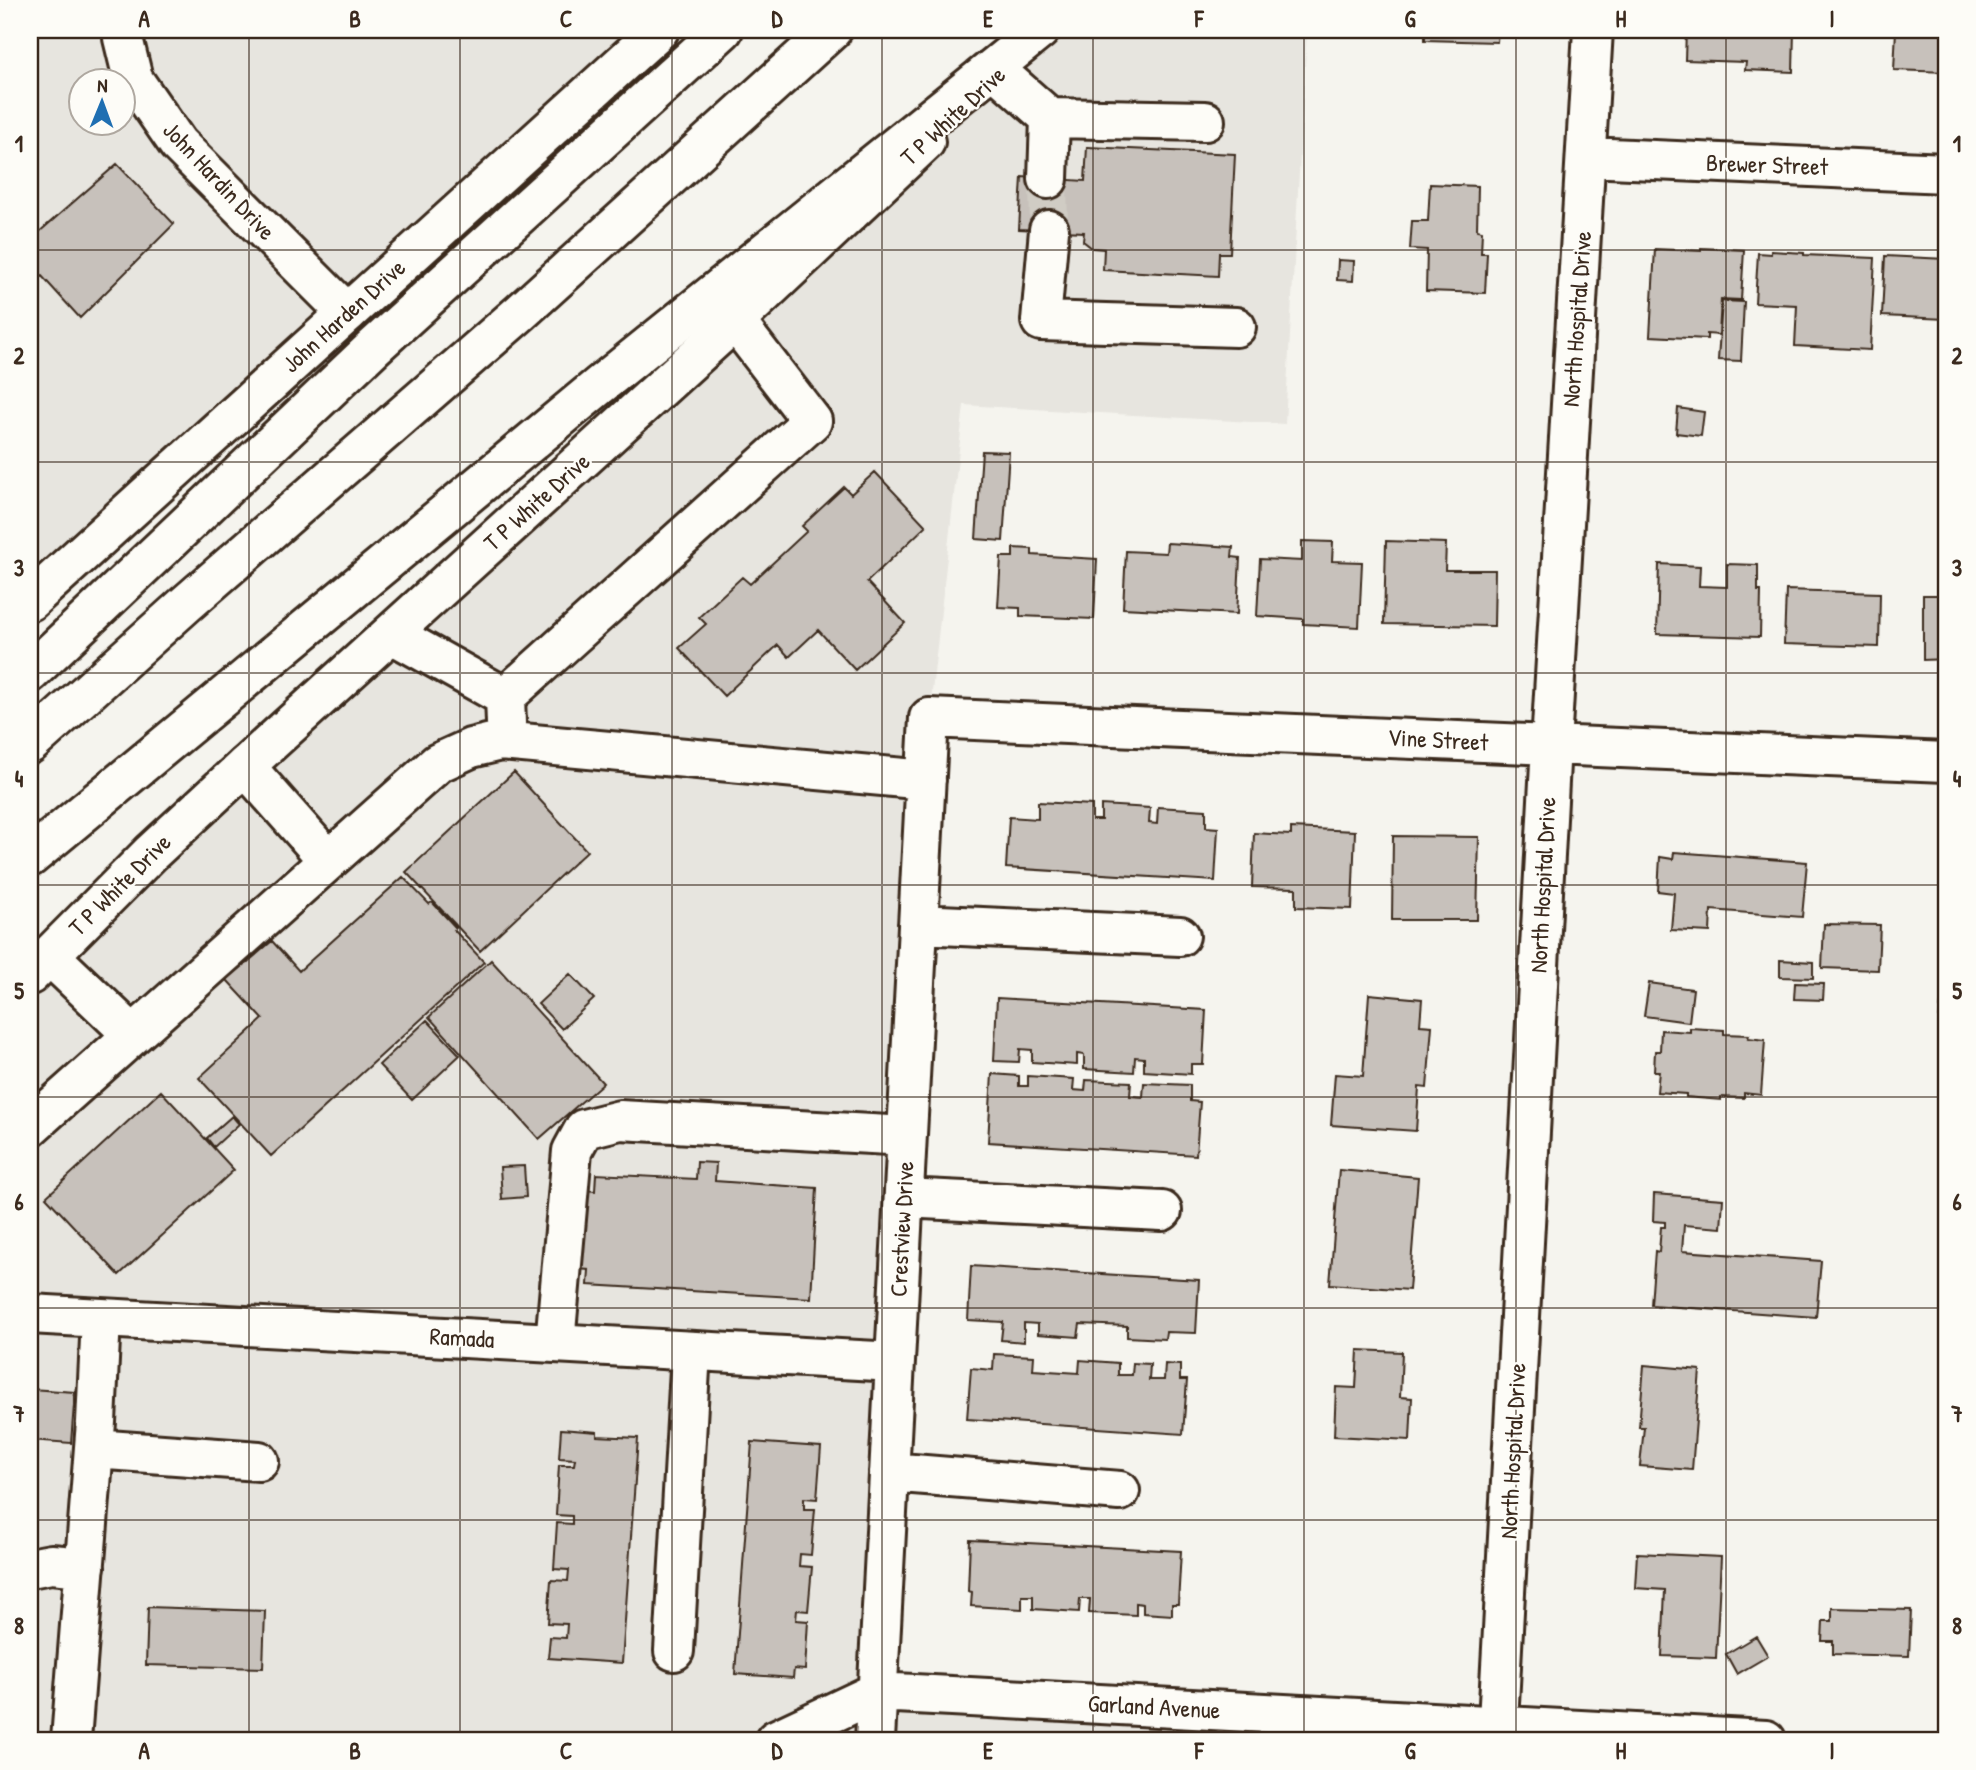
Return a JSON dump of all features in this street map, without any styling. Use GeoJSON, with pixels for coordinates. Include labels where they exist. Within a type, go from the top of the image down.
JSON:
{"type":"FeatureCollection","features":[{"type":"Feature","properties":{"kind":"main road","name":"John Hardin Drive"},"geometry":{"type":"LineString","coordinates":[[124,30],[123,38],[133,79],[178,144],[347,313]]}},
{"type":"Feature","properties":{"kind":"main road","name":"John Harden Drive"},"geometry":{"type":"LineString","coordinates":[[30,601],[659,30]]}},
{"type":"Feature","properties":{"kind":"main road"},"geometry":{"type":"LineString","coordinates":[[30,673],[374,347],[723,30]]}},
{"type":"Feature","properties":{"kind":"main road"},"geometry":{"type":"LineString","coordinates":[[30,744],[520,313],[832,30]]}},
{"type":"Feature","properties":{"kind":"main road"},"geometry":{"type":"LineString","coordinates":[[30,857],[600,385],[1043,30]]}},
{"type":"Feature","properties":{"kind":"main road","name":"T P White Drive"},"geometry":{"type":"LineString","coordinates":[[39,965],[151,853],[244,766],[735,321],[1043,30]]}},
{"type":"Feature","properties":{"kind":"main road","name":"North Hospital Drive"},"geometry":{"type":"LineString","coordinates":[[1498,1733],[1551,745],[1594,30]]}},
{"type":"Feature","properties":{"kind":"main road"},"geometry":{"type":"LineString","coordinates":[[999,73],[1050,118],[1205,121]]}},
{"type":"Feature","properties":{"kind":"main road"},"geometry":{"type":"LineString","coordinates":[[1048,179],[1050,118]]}},
{"type":"Feature","properties":{"kind":"main road","name":"Brewer Street"},"geometry":{"type":"LineString","coordinates":[[1587,157],[1946,173]]}},
{"type":"Feature","properties":{"kind":"main road"},"geometry":{"type":"LineString","coordinates":[[1049,230],[1041,321],[1236,327]]}},
{"type":"Feature","properties":{"kind":"main road"},"geometry":{"type":"LineString","coordinates":[[506,742],[505,697],[812,421],[735,321]]}},
{"type":"Feature","properties":{"kind":"main road"},"geometry":{"type":"LineString","coordinates":[[392,634],[505,697]]}},
{"type":"Feature","properties":{"kind":"main road","name":"Vine Street"},"geometry":{"type":"LineString","coordinates":[[929,718],[1946,762]]}},
{"type":"Feature","properties":{"kind":"main road","name":"Crestview Drive"},"geometry":{"type":"LineString","coordinates":[[875,1740],[929,718]]}},
{"type":"Feature","properties":{"kind":"main road"},"geometry":{"type":"LineString","coordinates":[[30,1126],[438,763],[471,748],[500,741],[926,780]]}},
{"type":"Feature","properties":{"kind":"main road"},"geometry":{"type":"LineString","coordinates":[[244,766],[328,860]]}},
{"type":"Feature","properties":{"kind":"main road"},"geometry":{"type":"LineString","coordinates":[[918,923],[1180,936]]}},
{"type":"Feature","properties":{"kind":"main road"},"geometry":{"type":"LineString","coordinates":[[39,965],[133,1035]]}},
{"type":"Feature","properties":{"kind":"main road"},"geometry":{"type":"LineString","coordinates":[[555,1343],[572,1151],[584,1129],[620,1121],[907,1136]]}},
{"type":"Feature","properties":{"kind":"main road"},"geometry":{"type":"LineString","coordinates":[[904,1198],[1162,1211]]}},
{"type":"Feature","properties":{"kind":"main road","name":"Ramada"},"geometry":{"type":"LineString","coordinates":[[30,1314],[895,1362]]}},
{"type":"Feature","properties":{"kind":"main road"},"geometry":{"type":"LineString","coordinates":[[71,1740],[101,1318]]}},
{"type":"Feature","properties":{"kind":"main road"},"geometry":{"type":"LineString","coordinates":[[674,1651],[691,1351]]}},
{"type":"Feature","properties":{"kind":"main road"},"geometry":{"type":"LineString","coordinates":[[93,1449],[259,1461]]}},
{"type":"Feature","properties":{"kind":"main road"},"geometry":{"type":"LineString","coordinates":[[889,1472],[1120,1491]]}},
{"type":"Feature","properties":{"kind":"main road"},"geometry":{"type":"LineString","coordinates":[[30,1569],[51,1564],[85,1567]]}},
{"type":"Feature","properties":{"kind":"main road"},"geometry":{"type":"LineString","coordinates":[[775,1740],[877,1692]]}},
{"type":"Feature","properties":{"kind":"main road","name":"Garland Avenue"},"geometry":{"type":"LineString","coordinates":[[877,1692],[1498,1733],[1766,1740]]}},
{"type":"Feature","properties":{"kind":"shaded area"},"geometry":{"type":"Polygon","coordinates":[[[30,30],[659,30],[30,601],[30,30]]]}},
{"type":"Feature","properties":{"kind":"shaded area"},"geometry":{"type":"Polygon","coordinates":[[[1052,30],[1307,30],[1285,424],[964,405],[929,718],[877,1691],[1766,1740],[30,1740],[30,975],[1052,30]]]}},
{"type":"Feature","properties":{"kind":"building"},"geometry":{"type":"Polygon","coordinates":[[[1425,30],[1498,30],[1497,42],[1425,40],[1425,30]]]}},
{"type":"Feature","properties":{"kind":"building"},"geometry":{"type":"Polygon","coordinates":[[[1686,30],[1794,30],[1793,72],[1745,70],[1746,62],[1685,60],[1686,30]]]}},
{"type":"Feature","properties":{"kind":"building"},"geometry":{"type":"Polygon","coordinates":[[[1896,30],[1946,30],[1946,72],[1894,70],[1896,30]]]}},
{"type":"Feature","properties":{"kind":"building"},"geometry":{"type":"Polygon","coordinates":[[[1087,147],[1235,154],[1230,253],[1219,253],[1218,276],[1103,270],[1104,249],[1092,248],[1083,241],[1084,232],[1019,229],[1022,177],[1085,181],[1087,147]]]}},
{"type":"Feature","properties":{"kind":"building"},"geometry":{"type":"Polygon","coordinates":[[[117,164],[174,224],[80,318],[30,263],[30,240],[117,164]]]}},
{"type":"Feature","properties":{"kind":"building"},"geometry":{"type":"Polygon","coordinates":[[[1430,184],[1478,186],[1477,230],[1482,231],[1481,253],[1487,253],[1485,293],[1426,291],[1427,250],[1410,249],[1412,221],[1428,221],[1430,184]]]}},
{"type":"Feature","properties":{"kind":"building"},"geometry":{"type":"Polygon","coordinates":[[[1701,248],[1744,250],[1741,300],[1721,299],[1719,335],[1707,334],[1707,339],[1650,336],[1655,249],[1701,251],[1701,248]]]}},
{"type":"Feature","properties":{"kind":"building"},"geometry":{"type":"Polygon","coordinates":[[[1771,251],[1875,258],[1870,350],[1795,346],[1797,305],[1755,303],[1758,253],[1771,254],[1771,251]]]}},
{"type":"Feature","properties":{"kind":"building"},"geometry":{"type":"Polygon","coordinates":[[[1885,256],[1946,259],[1946,319],[1882,316],[1885,256]]]}},
{"type":"Feature","properties":{"kind":"building"},"geometry":{"type":"Polygon","coordinates":[[[1338,260],[1354,261],[1353,281],[1337,280],[1338,260]]]}},
{"type":"Feature","properties":{"kind":"building"},"geometry":{"type":"Polygon","coordinates":[[[1722,301],[1744,302],[1741,361],[1718,360],[1722,301]]]}},
{"type":"Feature","properties":{"kind":"building"},"geometry":{"type":"Polygon","coordinates":[[[1678,408],[1704,412],[1701,436],[1676,433],[1678,408]]]}},
{"type":"Feature","properties":{"kind":"building"},"geometry":{"type":"Polygon","coordinates":[[[982,451],[1009,452],[1003,541],[976,539],[982,451]]]}},
{"type":"Feature","properties":{"kind":"building"},"geometry":{"type":"Polygon","coordinates":[[[875,472],[926,526],[867,582],[905,623],[855,670],[818,630],[789,657],[778,645],[724,696],[679,648],[706,624],[699,617],[742,577],[750,584],[807,531],[802,526],[844,487],[851,494],[875,472]]]}},
{"type":"Feature","properties":{"kind":"building"},"geometry":{"type":"Polygon","coordinates":[[[1302,541],[1333,542],[1332,561],[1362,562],[1359,627],[1303,624],[1303,619],[1257,616],[1260,559],[1302,561],[1302,541]]]}},
{"type":"Feature","properties":{"kind":"building"},"geometry":{"type":"Polygon","coordinates":[[[1386,541],[1446,543],[1445,570],[1495,570],[1494,626],[1384,624],[1386,541]]]}},
{"type":"Feature","properties":{"kind":"building"},"geometry":{"type":"Polygon","coordinates":[[[1167,543],[1233,547],[1232,557],[1240,558],[1237,614],[1123,608],[1126,551],[1166,553],[1167,543]]]}},
{"type":"Feature","properties":{"kind":"building"},"geometry":{"type":"Polygon","coordinates":[[[1013,548],[1032,549],[1032,555],[1097,559],[1094,619],[1020,616],[1020,608],[998,607],[1001,557],[1013,557],[1013,548]]]}},
{"type":"Feature","properties":{"kind":"building"},"geometry":{"type":"Polygon","coordinates":[[[1659,564],[1700,566],[1699,586],[1727,587],[1727,564],[1758,565],[1758,591],[1761,591],[1760,637],[1657,634],[1659,564]]]}},
{"type":"Feature","properties":{"kind":"building"},"geometry":{"type":"Polygon","coordinates":[[[1786,590],[1880,593],[1879,647],[1784,644],[1786,590]]]}},
{"type":"Feature","properties":{"kind":"building"},"geometry":{"type":"Polygon","coordinates":[[[1923,595],[1946,595],[1946,659],[1923,660],[1923,595]]]}},
{"type":"Feature","properties":{"kind":"building"},"geometry":{"type":"Polygon","coordinates":[[[514,772],[587,851],[480,951],[406,872],[514,772]]]}},
{"type":"Feature","properties":{"kind":"building"},"geometry":{"type":"Polygon","coordinates":[[[1038,802],[1092,805],[1092,820],[1101,820],[1101,805],[1150,808],[1149,823],[1157,824],[1158,807],[1206,810],[1206,827],[1218,828],[1215,881],[1006,868],[1009,817],[1038,819],[1038,802]]]}},
{"type":"Feature","properties":{"kind":"building"},"geometry":{"type":"Polygon","coordinates":[[[1291,828],[1355,831],[1352,909],[1296,907],[1296,888],[1252,887],[1254,833],[1291,835],[1291,828]]]}},
{"type":"Feature","properties":{"kind":"building"},"geometry":{"type":"Polygon","coordinates":[[[1393,836],[1479,837],[1477,920],[1392,920],[1393,836]]]}},
{"type":"Feature","properties":{"kind":"building"},"geometry":{"type":"Polygon","coordinates":[[[1674,852],[1807,862],[1802,917],[1711,910],[1710,932],[1671,930],[1674,893],[1658,891],[1660,857],[1673,859],[1674,852]]]}},
{"type":"Feature","properties":{"kind":"building"},"geometry":{"type":"Polygon","coordinates":[[[403,877],[429,904],[432,902],[484,962],[271,1156],[199,1078],[263,1019],[227,980],[272,941],[299,971],[403,877]]]}},
{"type":"Feature","properties":{"kind":"building"},"geometry":{"type":"Polygon","coordinates":[[[1824,924],[1880,925],[1878,970],[1822,968],[1824,924]]]}},
{"type":"Feature","properties":{"kind":"building"},"geometry":{"type":"Polygon","coordinates":[[[491,960],[603,1083],[539,1139],[429,1017],[491,960]]]}},
{"type":"Feature","properties":{"kind":"building"},"geometry":{"type":"Polygon","coordinates":[[[1780,960],[1813,962],[1813,978],[1780,977],[1780,960]]]}},
{"type":"Feature","properties":{"kind":"building"},"geometry":{"type":"Polygon","coordinates":[[[570,974],[594,999],[562,1029],[538,1004],[570,974]]]}},
{"type":"Feature","properties":{"kind":"building"},"geometry":{"type":"Polygon","coordinates":[[[1649,983],[1693,989],[1689,1022],[1644,1016],[1649,983]]]}},
{"type":"Feature","properties":{"kind":"building"},"geometry":{"type":"Polygon","coordinates":[[[1795,983],[1824,984],[1823,1000],[1794,999],[1795,983]]]}},
{"type":"Feature","properties":{"kind":"building"},"geometry":{"type":"Polygon","coordinates":[[[1369,994],[1422,999],[1420,1025],[1432,1026],[1427,1088],[1419,1087],[1416,1131],[1331,1125],[1335,1074],[1363,1076],[1369,994]]]}},
{"type":"Feature","properties":{"kind":"building"},"geometry":{"type":"Polygon","coordinates":[[[997,998],[1206,1010],[1203,1064],[1191,1064],[1191,1074],[1144,1071],[1144,1058],[1135,1057],[1134,1072],[1084,1069],[1084,1055],[1077,1054],[1077,1065],[1032,1062],[1032,1050],[1020,1049],[1019,1062],[994,1061],[997,998]]]}},
{"type":"Feature","properties":{"kind":"building"},"geometry":{"type":"Polygon","coordinates":[[[1941,1003],[1946,1004],[1946,1024],[1939,1023],[1941,1003]]]}},
{"type":"Feature","properties":{"kind":"building"},"geometry":{"type":"Polygon","coordinates":[[[427,1020],[460,1055],[412,1100],[379,1065],[427,1020]]]}},
{"type":"Feature","properties":{"kind":"building"},"geometry":{"type":"Polygon","coordinates":[[[1690,1028],[1724,1030],[1724,1034],[1749,1035],[1748,1038],[1765,1040],[1761,1095],[1744,1093],[1744,1098],[1721,1097],[1721,1100],[1657,1092],[1659,1071],[1654,1071],[1655,1051],[1660,1051],[1661,1030],[1690,1032],[1690,1028]]]}},
{"type":"Feature","properties":{"kind":"building"},"geometry":{"type":"Polygon","coordinates":[[[992,1074],[1019,1076],[1019,1086],[1028,1086],[1028,1076],[1074,1079],[1073,1090],[1085,1091],[1086,1080],[1131,1082],[1130,1096],[1143,1097],[1144,1083],[1190,1085],[1190,1101],[1200,1102],[1196,1155],[988,1142],[992,1074]]]}},
{"type":"Feature","properties":{"kind":"building"},"geometry":{"type":"Polygon","coordinates":[[[161,1091],[234,1170],[119,1275],[46,1197],[161,1091]]]}},
{"type":"Feature","properties":{"kind":"building"},"geometry":{"type":"Polygon","coordinates":[[[232,1116],[239,1124],[214,1147],[207,1138],[232,1116]]]}},
{"type":"Feature","properties":{"kind":"building"},"geometry":{"type":"Polygon","coordinates":[[[697,1162],[716,1163],[715,1181],[817,1188],[811,1298],[588,1285],[589,1270],[566,1268],[571,1189],[595,1191],[596,1174],[696,1179],[697,1162]]]}},
{"type":"Feature","properties":{"kind":"building"},"geometry":{"type":"Polygon","coordinates":[[[524,1166],[526,1197],[502,1199],[500,1167],[524,1166]]]}},
{"type":"Feature","properties":{"kind":"building"},"geometry":{"type":"Polygon","coordinates":[[[1339,1170],[1418,1177],[1409,1290],[1330,1284],[1339,1170]]]}},
{"type":"Feature","properties":{"kind":"building"},"geometry":{"type":"Polygon","coordinates":[[[1654,1194],[1723,1199],[1721,1228],[1684,1225],[1682,1251],[1821,1261],[1816,1317],[1651,1305],[1655,1251],[1659,1252],[1661,1227],[1665,1227],[1665,1222],[1653,1221],[1654,1194]]]}},
{"type":"Feature","properties":{"kind":"building"},"geometry":{"type":"Polygon","coordinates":[[[971,1266],[1199,1280],[1196,1333],[1166,1332],[1165,1339],[1127,1337],[1127,1326],[1080,1324],[1078,1337],[1038,1334],[1038,1324],[1024,1323],[1024,1342],[1001,1340],[1003,1322],[968,1320],[971,1266]]]}},
{"type":"Feature","properties":{"kind":"building"},"geometry":{"type":"Polygon","coordinates":[[[1358,1350],[1402,1352],[1400,1397],[1412,1398],[1410,1440],[1334,1436],[1336,1387],[1356,1388],[1358,1350]]]}},
{"type":"Feature","properties":{"kind":"building"},"geometry":{"type":"Polygon","coordinates":[[[994,1354],[1034,1356],[1033,1370],[1079,1373],[1080,1360],[1118,1363],[1118,1375],[1132,1375],[1133,1363],[1150,1364],[1149,1380],[1164,1380],[1165,1364],[1180,1365],[1180,1380],[1187,1380],[1183,1434],[967,1419],[971,1368],[993,1370],[994,1354]]]}},
{"type":"Feature","properties":{"kind":"building"},"geometry":{"type":"Polygon","coordinates":[[[1644,1365],[1700,1370],[1692,1470],[1640,1466],[1644,1427],[1639,1427],[1644,1365]]]}},
{"type":"Feature","properties":{"kind":"building"},"geometry":{"type":"Polygon","coordinates":[[[30,1389],[75,1392],[71,1443],[30,1440],[30,1389]]]}},
{"type":"Feature","properties":{"kind":"building"},"geometry":{"type":"Polygon","coordinates":[[[561,1429],[597,1432],[597,1436],[638,1438],[622,1663],[548,1658],[550,1637],[566,1638],[567,1624],[548,1623],[551,1580],[568,1581],[569,1570],[554,1569],[557,1523],[572,1524],[572,1516],[556,1515],[559,1465],[574,1465],[575,1459],[559,1458],[561,1429]]]}},
{"type":"Feature","properties":{"kind":"building"},"geometry":{"type":"Polygon","coordinates":[[[752,1442],[821,1447],[817,1499],[804,1498],[804,1509],[815,1509],[811,1555],[800,1554],[799,1566],[812,1567],[808,1611],[797,1610],[796,1620],[808,1621],[805,1670],[794,1669],[793,1678],[735,1674],[752,1442]]]}},
{"type":"Feature","properties":{"kind":"building"},"geometry":{"type":"Polygon","coordinates":[[[970,1540],[1181,1551],[1178,1604],[1172,1604],[1172,1615],[1143,1613],[1143,1604],[1136,1603],[1136,1615],[1089,1613],[1090,1599],[1080,1599],[1079,1612],[1033,1609],[1033,1596],[1022,1596],[1022,1609],[971,1606],[972,1592],[968,1591],[970,1540]]]}},
{"type":"Feature","properties":{"kind":"building"},"geometry":{"type":"Polygon","coordinates":[[[1637,1553],[1721,1557],[1716,1658],[1662,1656],[1665,1590],[1635,1588],[1637,1553]]]}},
{"type":"Feature","properties":{"kind":"building"},"geometry":{"type":"Polygon","coordinates":[[[148,1607],[265,1611],[263,1668],[146,1665],[148,1607]]]}},
{"type":"Feature","properties":{"kind":"building"},"geometry":{"type":"Polygon","coordinates":[[[1832,1608],[1911,1610],[1909,1656],[1833,1654],[1833,1641],[1822,1641],[1823,1621],[1832,1621],[1832,1608]]]}},
{"type":"Feature","properties":{"kind":"building"},"geometry":{"type":"Polygon","coordinates":[[[1756,1636],[1768,1656],[1737,1674],[1726,1654],[1756,1636]]]}},
{"type":"Feature","properties":{"kind":"tunnel"},"geometry":{"type":"LineString","coordinates":[[1048,179],[1049,230]]}}]}
